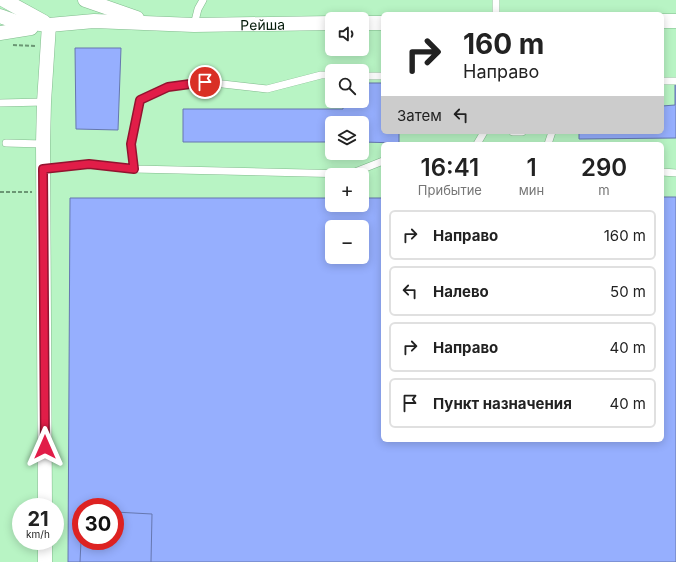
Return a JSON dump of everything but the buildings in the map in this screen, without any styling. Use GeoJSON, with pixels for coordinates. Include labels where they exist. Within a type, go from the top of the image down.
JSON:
{"type":"FeatureCollection","features":[{"type":"Feature","properties":{"kind":"street"},"geometry":{"type":"LineString","coordinates":[[4,0],[49,25]]}},
{"type":"Feature","properties":{"kind":"street"},"geometry":{"type":"LineString","coordinates":[[85,0],[152,23]]}},
{"type":"Feature","properties":{"kind":"street"},"geometry":{"type":"LineString","coordinates":[[0,16],[14,21],[49,25]]}},
{"type":"Feature","properties":{"kind":"street","name":"Рейша"},"geometry":{"type":"LineString","coordinates":[[49,25],[94,21],[194,25],[325,23]]}},
{"type":"Feature","properties":{"kind":"street"},"geometry":{"type":"LineString","coordinates":[[664,21],[676,21]]}},
{"type":"Feature","properties":{"kind":"street"},"geometry":{"type":"LineString","coordinates":[[369,23],[381,23]]}},
{"type":"Feature","properties":{"kind":"street"},"geometry":{"type":"LineString","coordinates":[[0,33],[49,25]]}},
{"type":"Feature","properties":{"kind":"street"},"geometry":{"type":"LineString","coordinates":[[45,498],[43,144],[49,25]]}},
{"type":"Feature","properties":{"kind":"street"},"geometry":{"type":"LineString","coordinates":[[45,550],[45,562]]}},
{"type":"Feature","properties":{"kind":"lane"},"geometry":{"type":"LineString","coordinates":[[194,25],[198,9],[203,0]]}},
{"type":"Feature","properties":{"kind":"lane"},"geometry":{"type":"LineString","coordinates":[[496,0],[496,12]]}},
{"type":"Feature","properties":{"kind":"lane"},"geometry":{"type":"LineString","coordinates":[[134,169],[131,144],[140,100],[168,87],[205,82],[267,89],[325,75]]}},
{"type":"Feature","properties":{"kind":"lane"},"geometry":{"type":"LineString","coordinates":[[369,76],[381,76]]}},
{"type":"Feature","properties":{"kind":"lane"},"geometry":{"type":"LineString","coordinates":[[664,81],[676,81]]}},
{"type":"Feature","properties":{"kind":"lane"},"geometry":{"type":"LineString","coordinates":[[0,103],[44,102]]}},
{"type":"Feature","properties":{"kind":"lane"},"geometry":{"type":"LineString","coordinates":[[6,143],[43,144]]}},
{"type":"Feature","properties":{"kind":"lane"},"geometry":{"type":"LineString","coordinates":[[43,169],[89,164],[134,169],[350,174],[381,162]]}},
{"type":"Feature","properties":{"kind":"lane"},"geometry":{"type":"LineString","coordinates":[[664,172],[676,173]]}},
{"type":"Feature","properties":{"kind":"path"},"geometry":{"type":"LineString","coordinates":[[8,44],[48,46]]}},
{"type":"Feature","properties":{"kind":"path"},"geometry":{"type":"LineString","coordinates":[[0,192],[43,192]]}},
{"type":"Feature","properties":{"kind":"route"},"geometry":{"type":"LineString","coordinates":[[45,447],[43,169],[89,164],[134,169],[131,144],[140,100],[168,87],[205,82]]}}]}
